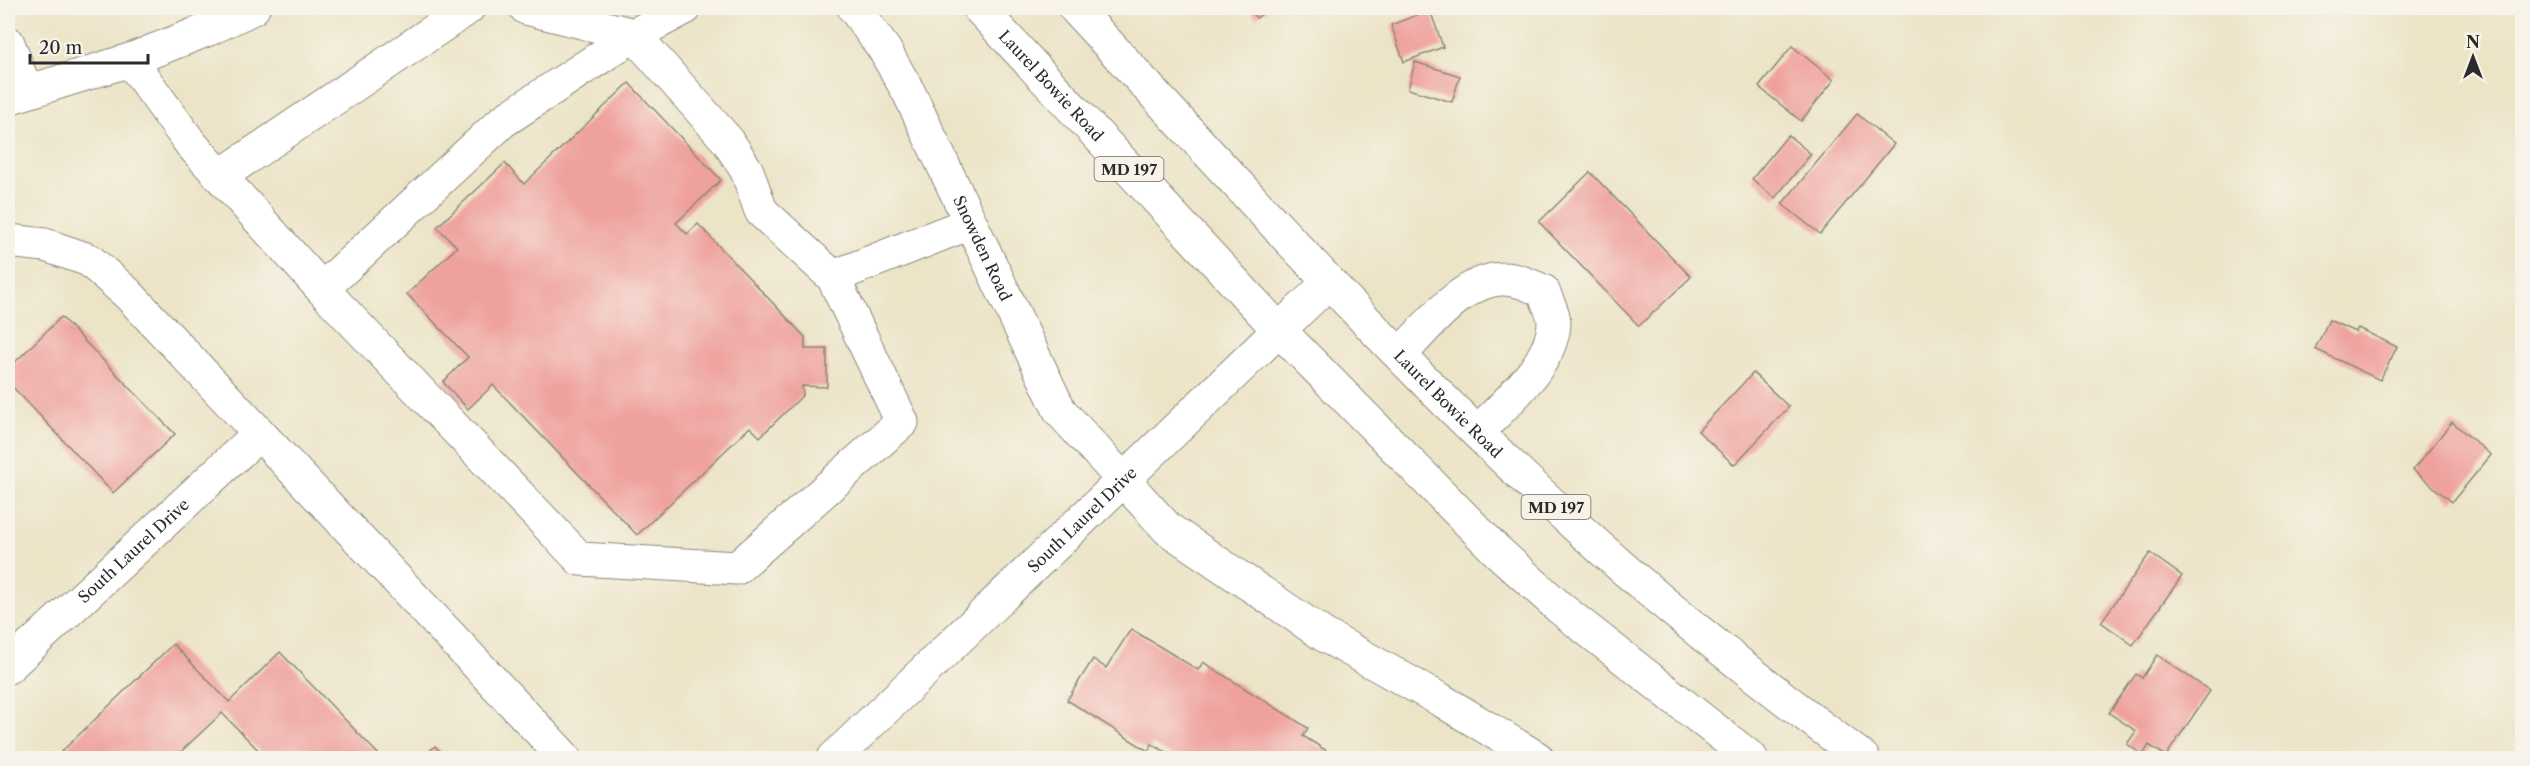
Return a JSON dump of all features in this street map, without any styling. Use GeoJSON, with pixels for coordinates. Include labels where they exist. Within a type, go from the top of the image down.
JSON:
{"type":"FeatureCollection","features":[{"type":"Feature","properties":{"kind":"street"},"geometry":{"type":"LineString","coordinates":[[8,43],[17,94],[130,60],[210,29],[253,8]]}},
{"type":"Feature","properties":{"kind":"street"},"geometry":{"type":"LineString","coordinates":[[220,176],[468,8]]}},
{"type":"Feature","properties":{"kind":"street"},"geometry":{"type":"LineString","coordinates":[[130,60],[190,144],[322,289],[580,559],[737,568],[903,422],[833,277],[761,212],[747,171],[728,141],[634,35],[525,8]]}},
{"type":"Feature","properties":{"kind":"street"},"geometry":{"type":"LineString","coordinates":[[322,289],[503,121],[634,35],[685,8]]}},
{"type":"Feature","properties":{"kind":"street","name":"Snowden Road"},"geometry":{"type":"LineString","coordinates":[[854,8],[884,49],[909,93],[1060,411],[1168,530],[1324,635],[1451,705],[1537,759]]}},
{"type":"Feature","properties":{"kind":"street","name":"Laurel Bowie Road"},"geometry":{"type":"LineString","coordinates":[[979,8],[1280,330],[1496,550],[1544,594],[1625,661],[1751,759]]}},
{"type":"Feature","properties":{"kind":"street","name":"Laurel Bowie Road"},"geometry":{"type":"LineString","coordinates":[[1076,8],[1329,282],[1478,432],[1623,568],[1800,712],[1863,759]]}},
{"type":"Feature","properties":{"kind":"street"},"geometry":{"type":"LineString","coordinates":[[833,277],[970,223]]}},
{"type":"Feature","properties":{"kind":"street"},"geometry":{"type":"LineString","coordinates":[[8,240],[45,245],[89,260],[128,294],[565,759]]}},
{"type":"Feature","properties":{"kind":"street"},"geometry":{"type":"LineString","coordinates":[[1400,355],[1450,303],[1469,288],[1502,279],[1524,282],[1543,291],[1554,320],[1550,344],[1540,364],[1478,432]]}},
{"type":"Feature","properties":{"kind":"street","name":"South Laurel Drive"},"geometry":{"type":"LineString","coordinates":[[834,759],[1329,282]]}},
{"type":"Feature","properties":{"kind":"street","name":"South Laurel Drive"},"geometry":{"type":"LineString","coordinates":[[8,667],[259,434]]}},
{"type":"Feature","properties":{"kind":"building"},"geometry":{"type":"Polygon","coordinates":[[[1249,8],[1274,8],[1256,18],[1249,8]]]}},
{"type":"Feature","properties":{"kind":"building"},"geometry":{"type":"Polygon","coordinates":[[[1430,10],[1443,47],[1404,62],[1391,25],[1430,10]]]}},
{"type":"Feature","properties":{"kind":"building"},"geometry":{"type":"Polygon","coordinates":[[[1792,46],[1834,80],[1801,121],[1759,87],[1792,46]]]}},
{"type":"Feature","properties":{"kind":"building"},"geometry":{"type":"Polygon","coordinates":[[[1415,62],[1460,76],[1452,102],[1408,89],[1415,62]]]}},
{"type":"Feature","properties":{"kind":"building"},"geometry":{"type":"Polygon","coordinates":[[[629,83],[721,180],[676,223],[687,234],[698,224],[805,337],[805,349],[827,349],[827,387],[802,386],[803,395],[760,437],[750,427],[637,535],[493,385],[468,409],[443,382],[468,357],[407,294],[457,247],[437,227],[505,163],[524,184],[629,83]]]}},
{"type":"Feature","properties":{"kind":"building"},"geometry":{"type":"Polygon","coordinates":[[[1857,114],[1894,144],[1820,234],[1782,204],[1857,114]]]}},
{"type":"Feature","properties":{"kind":"building"},"geometry":{"type":"Polygon","coordinates":[[[1788,135],[1811,154],[1775,198],[1752,179],[1788,135]]]}},
{"type":"Feature","properties":{"kind":"building"},"geometry":{"type":"Polygon","coordinates":[[[1590,172],[1691,277],[1639,326],[1539,222],[1590,172]]]}},
{"type":"Feature","properties":{"kind":"building"},"geometry":{"type":"Polygon","coordinates":[[[61,317],[175,434],[113,493],[9,383],[8,385],[8,369],[61,317]]]}},
{"type":"Feature","properties":{"kind":"building"},"geometry":{"type":"Polygon","coordinates":[[[2329,320],[2355,332],[2358,328],[2397,347],[2380,380],[2315,349],[2329,320]]]}},
{"type":"Feature","properties":{"kind":"building"},"geometry":{"type":"Polygon","coordinates":[[[1753,373],[1789,407],[1734,465],[1698,431],[1753,373]]]}},
{"type":"Feature","properties":{"kind":"building"},"geometry":{"type":"Polygon","coordinates":[[[2452,422],[2491,455],[2452,502],[2413,470],[2452,422]]]}},
{"type":"Feature","properties":{"kind":"building"},"geometry":{"type":"Polygon","coordinates":[[[2150,553],[2182,576],[2133,645],[2101,622],[2150,553]]]}},
{"type":"Feature","properties":{"kind":"building"},"geometry":{"type":"Polygon","coordinates":[[[1131,629],[1198,670],[1203,662],[1308,728],[1303,736],[1338,758],[1176,758],[1152,744],[1148,751],[1067,700],[1093,659],[1106,668],[1131,629]]]}},
{"type":"Feature","properties":{"kind":"building"},"geometry":{"type":"Polygon","coordinates":[[[173,644],[229,702],[280,652],[382,758],[266,758],[222,713],[174,758],[55,758],[173,644]]]}},
{"type":"Feature","properties":{"kind":"building"},"geometry":{"type":"Polygon","coordinates":[[[2157,655],[2210,691],[2166,756],[2149,745],[2143,755],[2127,744],[2136,731],[2109,713],[2136,674],[2142,678],[2157,655]]]}},
{"type":"Feature","properties":{"kind":"building"},"geometry":{"type":"Polygon","coordinates":[[[435,746],[447,758],[422,758],[435,746]]]}}]}
